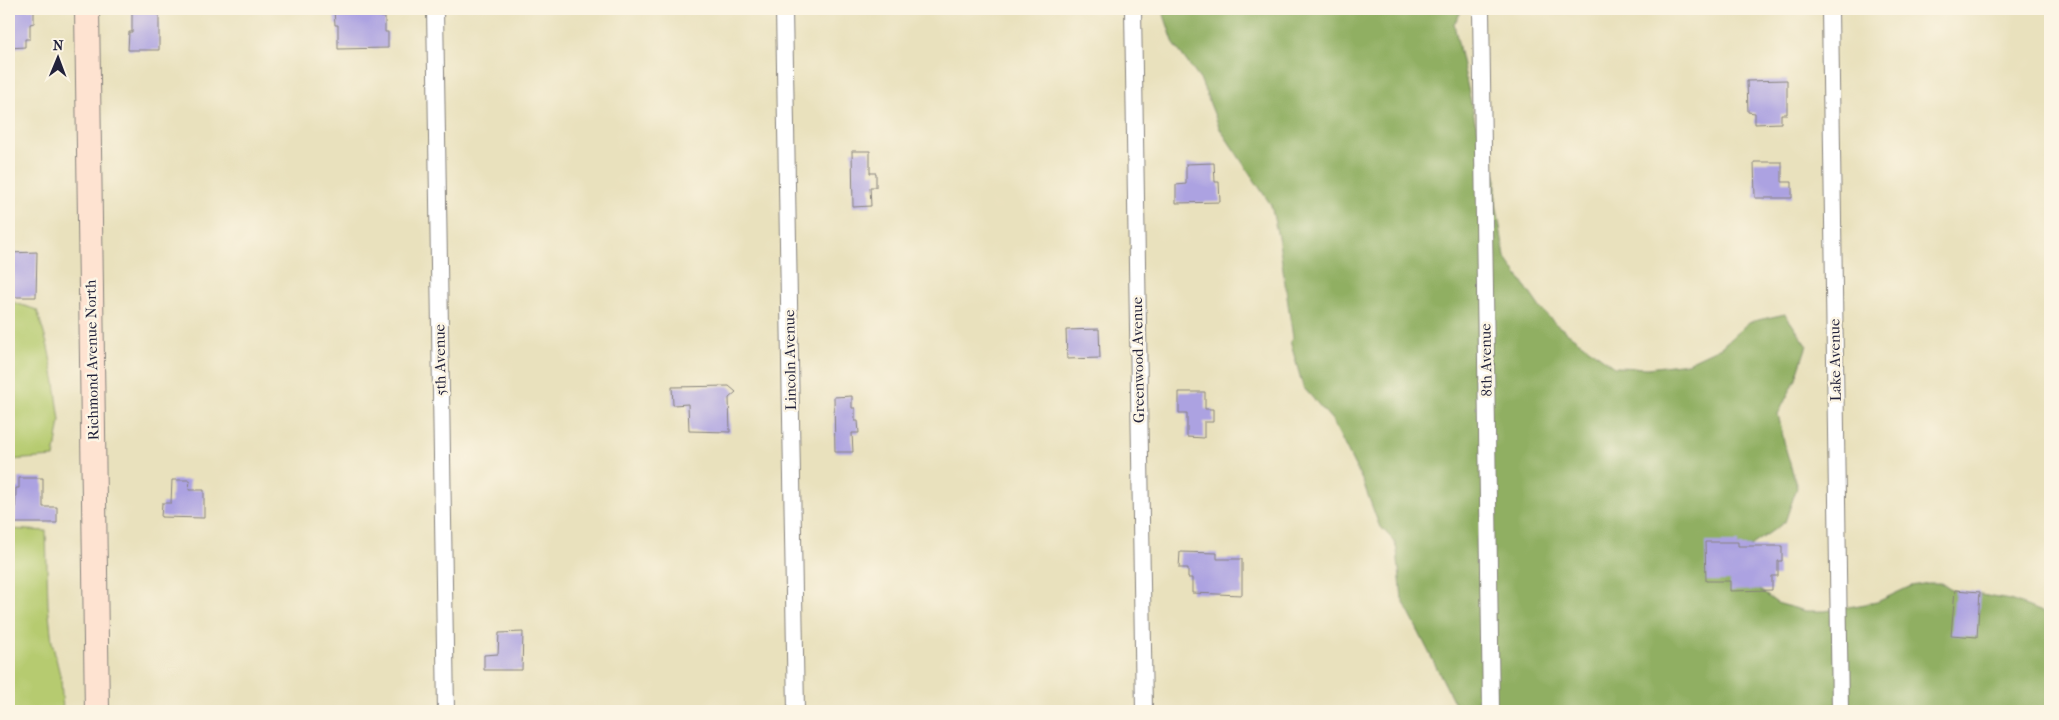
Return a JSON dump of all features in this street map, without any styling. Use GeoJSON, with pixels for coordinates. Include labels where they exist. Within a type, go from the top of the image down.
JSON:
{"type":"FeatureCollection","features":[{"type":"Feature","properties":{"kind":"street","name":"Richmond Avenue North"},"geometry":{"type":"LineString","coordinates":[[87,9],[98,711]]}},
{"type":"Feature","properties":{"kind":"street","name":"5th Avenue"},"geometry":{"type":"LineString","coordinates":[[435,9],[446,711]]}},
{"type":"Feature","properties":{"kind":"street","name":"Lincoln Avenue"},"geometry":{"type":"LineString","coordinates":[[784,9],[796,711]]}},
{"type":"Feature","properties":{"kind":"street","name":"Greenwood Avenue"},"geometry":{"type":"LineString","coordinates":[[1132,9],[1144,711]]}},
{"type":"Feature","properties":{"kind":"street","name":"8th Avenue"},"geometry":{"type":"LineString","coordinates":[[1481,9],[1491,711]]}},
{"type":"Feature","properties":{"kind":"street","name":"Lake Avenue"},"geometry":{"type":"LineString","coordinates":[[1830,9],[1840,711]]}},
{"type":"Feature","properties":{"kind":"green space"},"geometry":{"type":"Polygon","coordinates":[[[1162,9],[1460,9],[1460,14],[1454,24],[1475,121],[1496,176],[1496,203],[1505,257],[1541,309],[1557,325],[1615,367],[1648,368],[1687,363],[1721,347],[1749,322],[1785,314],[1807,345],[1795,381],[1778,414],[1797,487],[1785,522],[1745,550],[1758,589],[1777,603],[1805,611],[1825,611],[1877,602],[1911,586],[1942,583],[1953,590],[2010,600],[2040,611],[2050,617],[2050,711],[1463,711],[1457,708],[1402,599],[1397,550],[1394,541],[1379,525],[1363,482],[1332,420],[1303,387],[1290,341],[1293,338],[1279,242],[1271,205],[1220,129],[1201,81],[1174,44],[1162,9]]]}},
{"type":"Feature","properties":{"kind":"green space"},"geometry":{"type":"Polygon","coordinates":[[[9,301],[37,310],[48,347],[60,421],[54,457],[9,460],[9,301]]]}},
{"type":"Feature","properties":{"kind":"green space"},"geometry":{"type":"Polygon","coordinates":[[[9,529],[46,531],[48,605],[52,642],[61,679],[63,711],[9,711],[9,529]]]}},
{"type":"Feature","properties":{"kind":"building"},"geometry":{"type":"Polygon","coordinates":[[[9,9],[34,9],[34,23],[30,24],[30,39],[25,39],[25,47],[9,48],[9,9]]]}},
{"type":"Feature","properties":{"kind":"building"},"geometry":{"type":"Polygon","coordinates":[[[334,9],[382,9],[382,18],[385,17],[385,32],[388,32],[388,48],[338,49],[338,25],[335,25],[334,9]]]}},
{"type":"Feature","properties":{"kind":"building"},"geometry":{"type":"Polygon","coordinates":[[[132,12],[159,12],[159,50],[128,50],[129,32],[132,32],[132,12]]]}},
{"type":"Feature","properties":{"kind":"building"},"geometry":{"type":"Polygon","coordinates":[[[1787,80],[1787,114],[1781,114],[1781,123],[1755,124],[1755,113],[1748,112],[1747,81],[1787,80]]]}},
{"type":"Feature","properties":{"kind":"building"},"geometry":{"type":"Polygon","coordinates":[[[852,151],[870,151],[870,173],[876,173],[876,187],[870,187],[871,206],[853,207],[852,151]]]}},
{"type":"Feature","properties":{"kind":"building"},"geometry":{"type":"Polygon","coordinates":[[[1754,162],[1782,162],[1782,182],[1792,182],[1792,198],[1755,198],[1754,162]]]}},
{"type":"Feature","properties":{"kind":"building"},"geometry":{"type":"Polygon","coordinates":[[[1214,163],[1215,182],[1219,182],[1220,202],[1176,203],[1176,185],[1186,184],[1186,164],[1214,163]]]}},
{"type":"Feature","properties":{"kind":"building"},"geometry":{"type":"Polygon","coordinates":[[[37,252],[36,297],[9,297],[9,253],[37,252]]]}},
{"type":"Feature","properties":{"kind":"building"},"geometry":{"type":"Polygon","coordinates":[[[1099,329],[1100,358],[1067,359],[1066,330],[1099,329]]]}},
{"type":"Feature","properties":{"kind":"building"},"geometry":{"type":"Polygon","coordinates":[[[729,386],[736,392],[729,398],[730,432],[689,431],[688,404],[673,405],[672,387],[729,386]]]}},
{"type":"Feature","properties":{"kind":"building"},"geometry":{"type":"Polygon","coordinates":[[[1179,392],[1205,392],[1205,409],[1213,409],[1213,422],[1204,422],[1204,438],[1187,437],[1187,413],[1179,413],[1179,392]]]}},
{"type":"Feature","properties":{"kind":"building"},"geometry":{"type":"Polygon","coordinates":[[[852,396],[852,408],[855,408],[855,421],[858,421],[859,433],[852,433],[853,452],[835,452],[834,397],[852,396]]]}},
{"type":"Feature","properties":{"kind":"building"},"geometry":{"type":"Polygon","coordinates":[[[19,478],[43,478],[43,507],[57,507],[57,523],[15,523],[16,488],[19,488],[19,478]]]}},
{"type":"Feature","properties":{"kind":"building"},"geometry":{"type":"Polygon","coordinates":[[[172,480],[190,480],[189,490],[204,490],[204,518],[161,517],[162,503],[171,503],[172,480]]]}},
{"type":"Feature","properties":{"kind":"building"},"geometry":{"type":"Polygon","coordinates":[[[1705,542],[1738,542],[1738,546],[1782,546],[1782,561],[1778,561],[1778,576],[1772,576],[1772,590],[1730,591],[1730,581],[1706,581],[1705,542]]]}},
{"type":"Feature","properties":{"kind":"building"},"geometry":{"type":"Polygon","coordinates":[[[1180,552],[1217,553],[1217,559],[1242,559],[1242,595],[1192,593],[1192,578],[1188,578],[1188,568],[1179,568],[1180,552]]]}},
{"type":"Feature","properties":{"kind":"building"},"geometry":{"type":"Polygon","coordinates":[[[1955,590],[1980,592],[1977,637],[1951,635],[1955,590]]]}},
{"type":"Feature","properties":{"kind":"building"},"geometry":{"type":"Polygon","coordinates":[[[523,632],[522,670],[484,670],[484,655],[498,654],[499,633],[523,632]]]}}]}
